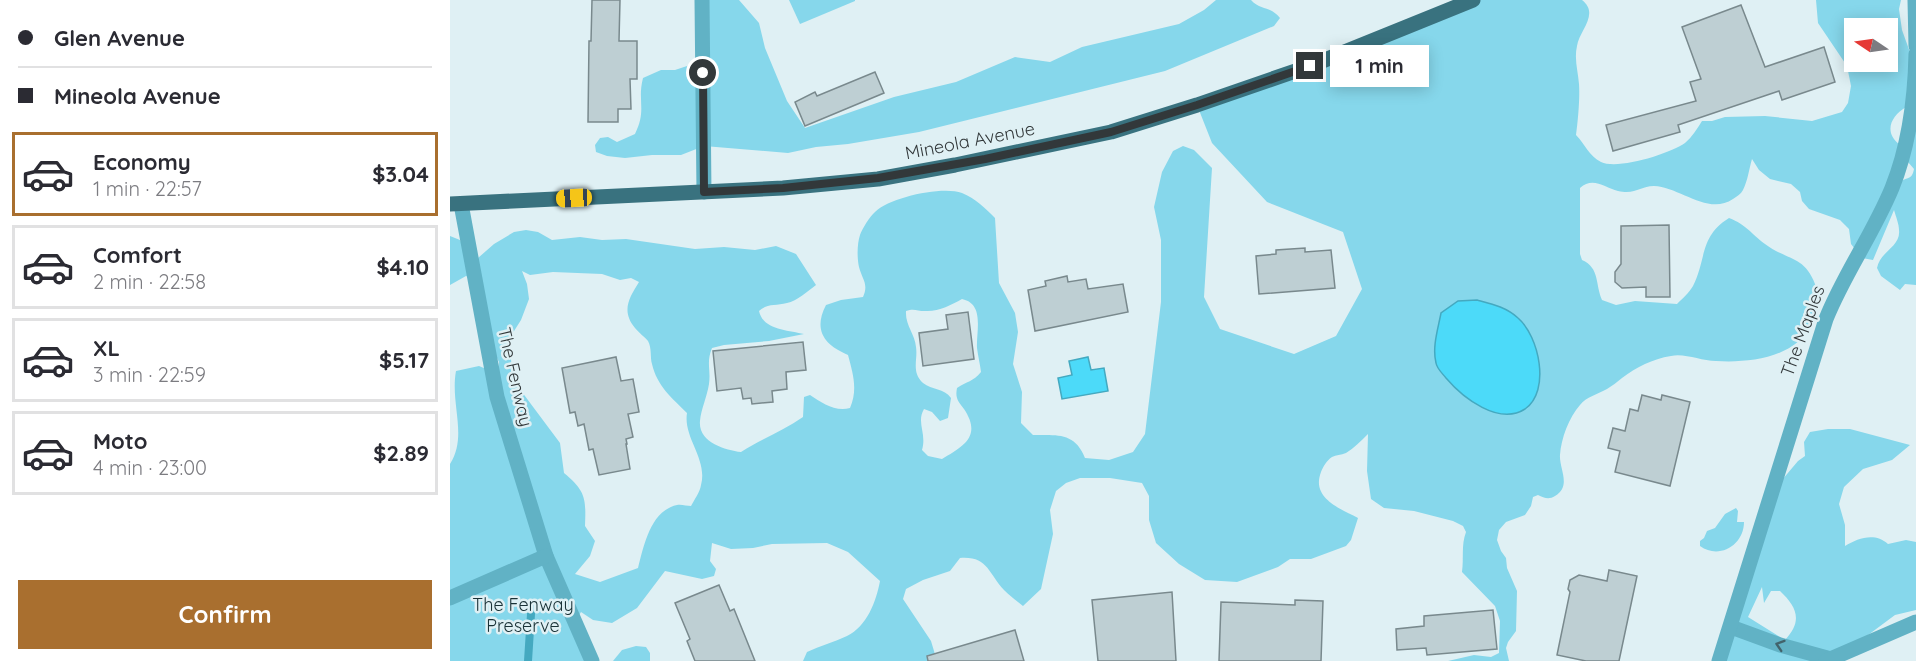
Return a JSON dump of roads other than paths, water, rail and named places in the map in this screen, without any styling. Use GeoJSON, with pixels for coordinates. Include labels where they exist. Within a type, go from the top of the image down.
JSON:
{"type":"FeatureCollection","features":[{"type":"Feature","properties":{"kind":"main road","name":"Mineola Avenue"},"geometry":{"type":"LineString","coordinates":[[455,204],[783,188],[878,178],[955,165],[1111,132],[1197,105],[1310,66],[1473,0]]}},
{"type":"Feature","properties":{"kind":"street"},"geometry":{"type":"LineString","coordinates":[[702,0],[704,192]]}},
{"type":"Feature","properties":{"kind":"street"},"geometry":{"type":"LineString","coordinates":[[1915,0],[1916,46]]}},
{"type":"Feature","properties":{"kind":"street","name":"The Maples"},"geometry":{"type":"LineString","coordinates":[[1719,661],[1826,319],[1899,171],[1907,136],[1916,54]]}},
{"type":"Feature","properties":{"kind":"street","name":"The Fenway"},"geometry":{"type":"LineString","coordinates":[[455,204],[497,397],[546,556],[592,661]]}},
{"type":"Feature","properties":{"kind":"street"},"geometry":{"type":"LineString","coordinates":[[450,598],[546,556]]}},
{"type":"Feature","properties":{"kind":"street"},"geometry":{"type":"LineString","coordinates":[[1731,627],[1828,660],[1916,622]]}},
{"type":"Feature","properties":{"kind":"waterway"},"geometry":{"type":"LineString","coordinates":[[528,661],[531,614]]}},
{"type":"Feature","properties":{"kind":"park label","name":"The Fenway Preserve"},"geometry":{"type":"Point","coordinates":[523,615]}}]}
